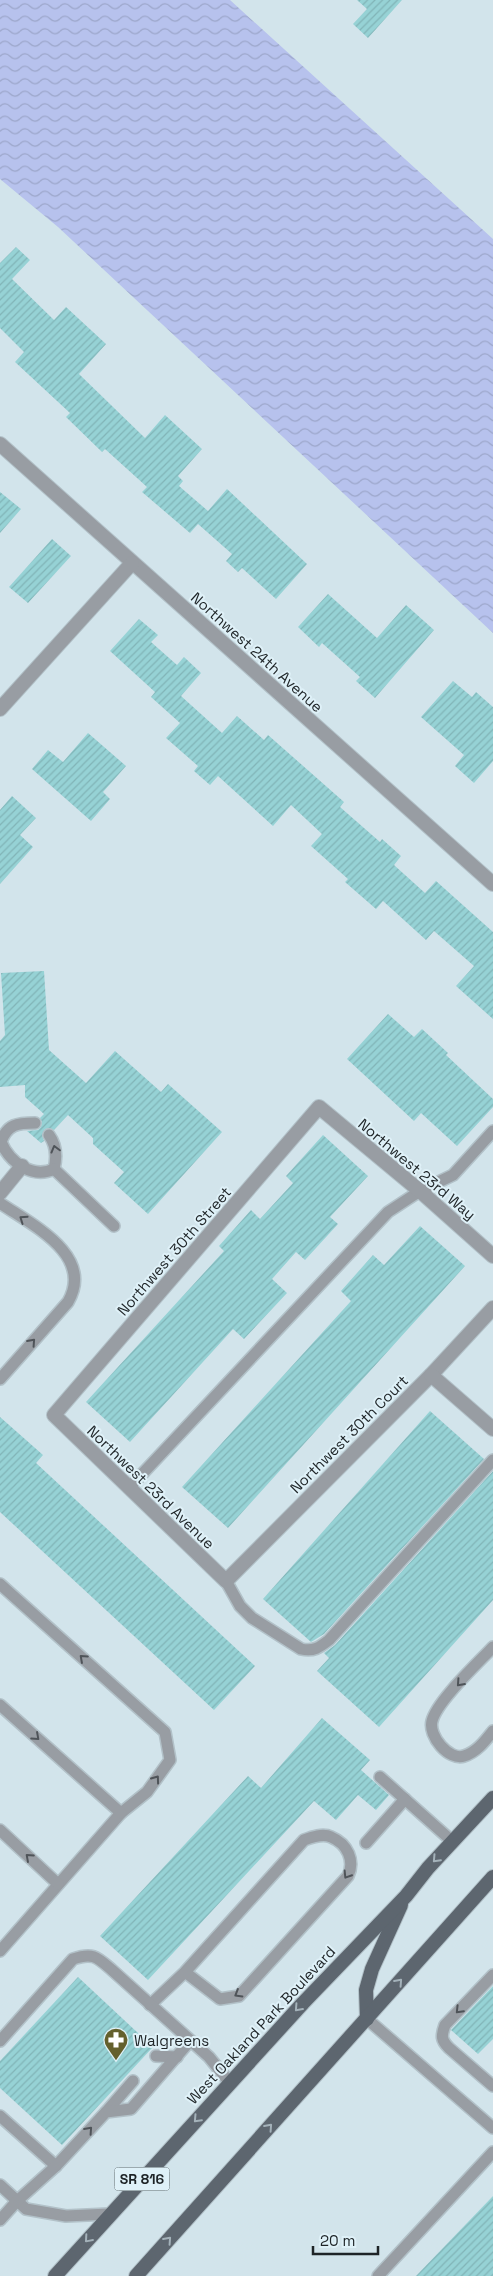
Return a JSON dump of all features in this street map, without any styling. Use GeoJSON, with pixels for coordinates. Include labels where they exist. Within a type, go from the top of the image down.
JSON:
{"type":"FeatureCollection","features":[{"type":"Feature","properties":{"kind":"main road","name":"West Oakland Park Boulevard"},"geometry":{"type":"LineString","coordinates":[[55,2276],[109,2214],[303,2003],[406,1896],[493,1798]]}},
{"type":"Feature","properties":{"kind":"main road"},"geometry":{"type":"LineString","coordinates":[[136,2276],[493,1877]]}},
{"type":"Feature","properties":{"kind":"main road"},"geometry":{"type":"LineString","coordinates":[[367,2019],[366,1990],[372,1969],[406,1896]]}},
{"type":"Feature","properties":{"kind":"street","name":"Northwest 24th Avenue"},"geometry":{"type":"LineString","coordinates":[[0,444],[493,884]]}},
{"type":"Feature","properties":{"kind":"street"},"geometry":{"type":"LineString","coordinates":[[0,709],[132,563]]}},
{"type":"Feature","properties":{"kind":"street","name":"Northwest 23rd Way"},"geometry":{"type":"LineString","coordinates":[[319,1107],[420,1191],[493,1256]]}},
{"type":"Feature","properties":{"kind":"street","name":"Northwest 30th Street"},"geometry":{"type":"LineString","coordinates":[[54,1416],[319,1107]]}},
{"type":"Feature","properties":{"kind":"street"},"geometry":{"type":"LineString","coordinates":[[0,1193],[22,1166]]}},
{"type":"Feature","properties":{"kind":"street","name":"Northwest 30th Court"},"geometry":{"type":"LineString","coordinates":[[226,1581],[431,1375],[493,1308]]}},
{"type":"Feature","properties":{"kind":"street"},"geometry":{"type":"LineString","coordinates":[[431,1375],[493,1428]]}},
{"type":"Feature","properties":{"kind":"street","name":"Northwest 23rd Avenue"},"geometry":{"type":"LineString","coordinates":[[54,1416],[226,1581]]}},
{"type":"Feature","properties":{"kind":"lane"},"geometry":{"type":"LineString","coordinates":[[35,1123],[17,1123],[4,1133],[1,1141],[11,1158],[22,1166],[37,1173],[46,1173],[54,1170]]}},
{"type":"Feature","properties":{"kind":"lane"},"geometry":{"type":"LineString","coordinates":[[129,1488],[388,1212],[420,1191],[454,1175],[493,1131]]}},
{"type":"Feature","properties":{"kind":"lane"},"geometry":{"type":"LineString","coordinates":[[49,1135],[55,1146],[57,1156],[54,1170]]}},
{"type":"Feature","properties":{"kind":"lane"},"geometry":{"type":"LineString","coordinates":[[54,1170],[114,1226]]}},
{"type":"Feature","properties":{"kind":"lane"},"geometry":{"type":"LineString","coordinates":[[0,1203],[60,1244],[76,1273],[74,1292],[68,1302],[0,1379]]}},
{"type":"Feature","properties":{"kind":"lane"},"geometry":{"type":"LineString","coordinates":[[226,1581],[240,1606],[252,1618],[301,1649],[309,1651],[317,1649],[330,1640],[493,1460]]}},
{"type":"Feature","properties":{"kind":"lane"},"geometry":{"type":"LineString","coordinates":[[0,1584],[165,1732],[170,1760],[147,1792],[121,1813],[0,1951]]}},
{"type":"Feature","properties":{"kind":"lane"},"geometry":{"type":"LineString","coordinates":[[493,1647],[445,1699],[432,1721],[432,1734],[445,1750],[456,1757],[464,1756],[477,1749],[493,1731]]}},
{"type":"Feature","properties":{"kind":"lane"},"geometry":{"type":"LineString","coordinates":[[0,1705],[121,1813]]}},
{"type":"Feature","properties":{"kind":"lane"},"geometry":{"type":"LineString","coordinates":[[380,1777],[453,1842]]}},
{"type":"Feature","properties":{"kind":"lane"},"geometry":{"type":"LineString","coordinates":[[366,1844],[405,1799]]}},
{"type":"Feature","properties":{"kind":"lane"},"geometry":{"type":"LineString","coordinates":[[0,1830],[58,1884]]}},
{"type":"Feature","properties":{"kind":"lane"},"geometry":{"type":"LineString","coordinates":[[150,2006],[185,1972],[304,1840],[317,1836],[331,1837],[348,1851],[352,1868],[348,1876],[239,1996],[220,1999],[185,1972]]}},
{"type":"Feature","properties":{"kind":"lane"},"geometry":{"type":"LineString","coordinates":[[0,2041],[73,1959],[86,1954],[98,1958],[209,2057],[230,2083]]}},
{"type":"Feature","properties":{"kind":"lane"},"geometry":{"type":"LineString","coordinates":[[493,1975],[445,2025],[442,2035],[443,2042],[493,2086]]}},
{"type":"Feature","properties":{"kind":"lane"},"geometry":{"type":"LineString","coordinates":[[367,2019],[493,2128]]}},
{"type":"Feature","properties":{"kind":"lane"},"geometry":{"type":"LineString","coordinates":[[106,2112],[131,2109],[190,2041]]}},
{"type":"Feature","properties":{"kind":"lane"},"geometry":{"type":"LineString","coordinates":[[156,2056],[177,2057]]}},
{"type":"Feature","properties":{"kind":"lane"},"geometry":{"type":"LineString","coordinates":[[0,2220],[17,2201],[56,2166],[133,2081]]}},
{"type":"Feature","properties":{"kind":"lane"},"geometry":{"type":"LineString","coordinates":[[0,2116],[56,2166]]}},
{"type":"Feature","properties":{"kind":"lane"},"geometry":{"type":"LineString","coordinates":[[378,2276],[493,2152]]}},
{"type":"Feature","properties":{"kind":"lane"},"geometry":{"type":"LineString","coordinates":[[0,2185],[26,2209],[66,2216],[109,2214]]}},
{"type":"Feature","properties":{"kind":"water"},"geometry":{"type":"Polygon","coordinates":[[[0,0],[230,0],[493,239],[493,633],[58,227],[0,179],[0,0]]]}},
{"type":"Feature","properties":{"kind":"building"},"geometry":{"type":"Polygon","coordinates":[[[357,0],[402,0],[368,38],[353,24],[367,9],[357,0]]]}},
{"type":"Feature","properties":{"kind":"building"},"geometry":{"type":"Polygon","coordinates":[[[16,247],[30,260],[12,279],[54,320],[66,307],[106,344],[79,374],[145,438],[165,415],[202,449],[178,476],[183,481],[179,486],[208,511],[227,489],[307,564],[276,599],[242,568],[238,572],[226,561],[232,554],[198,524],[190,533],[142,492],[147,487],[105,449],[102,452],[66,417],[70,413],[15,362],[24,352],[0,328],[0,263],[16,247]]]}},
{"type":"Feature","properties":{"kind":"building"},"geometry":{"type":"Polygon","coordinates":[[[0,492],[21,509],[0,533],[0,492]]]}},
{"type":"Feature","properties":{"kind":"building"},"geometry":{"type":"Polygon","coordinates":[[[52,539],[71,556],[28,603],[9,587],[52,539]]]}},
{"type":"Feature","properties":{"kind":"building"},"geometry":{"type":"Polygon","coordinates":[[[328,594],[377,638],[406,605],[434,630],[375,698],[356,681],[360,677],[322,643],[319,647],[298,627],[328,594]]]}},
{"type":"Feature","properties":{"kind":"building"},"geometry":{"type":"Polygon","coordinates":[[[139,619],[158,635],[151,642],[177,665],[184,657],[201,673],[181,696],[222,733],[237,716],[264,740],[268,735],[344,802],[340,807],[380,842],[382,839],[401,856],[394,865],[425,893],[436,881],[493,932],[493,1019],[456,986],[474,966],[434,931],[426,940],[383,901],[376,909],[345,882],[348,879],[311,846],[322,834],[291,805],[273,826],[218,776],[210,785],[194,771],[198,766],[166,738],[180,723],[151,697],[155,692],[110,651],[139,619]]]}},
{"type":"Feature","properties":{"kind":"building"},"geometry":{"type":"Polygon","coordinates":[[[453,681],[472,697],[476,692],[493,707],[493,761],[474,783],[455,766],[464,755],[421,717],[453,681]]]}},
{"type":"Feature","properties":{"kind":"building"},"geometry":{"type":"Polygon","coordinates":[[[88,733],[126,766],[103,792],[110,799],[91,821],[32,769],[48,750],[63,762],[88,733]]]}},
{"type":"Feature","properties":{"kind":"building"},"geometry":{"type":"Polygon","coordinates":[[[12,796],[36,818],[20,835],[33,847],[0,884],[0,810],[12,796]]]}},
{"type":"Feature","properties":{"kind":"building"},"geometry":{"type":"Polygon","coordinates":[[[44,971],[49,1050],[86,1083],[115,1051],[161,1092],[168,1084],[222,1132],[148,1214],[114,1183],[124,1172],[93,1144],[93,1138],[68,1115],[54,1130],[45,1129],[42,1135],[44,1141],[41,1143],[27,1131],[38,1130],[41,1127],[42,1122],[40,1118],[44,1114],[25,1097],[25,1085],[0,1087],[0,1041],[5,1035],[1,973],[44,971]]]}},
{"type":"Feature","properties":{"kind":"building"},"geometry":{"type":"Polygon","coordinates":[[[388,1014],[414,1037],[422,1029],[448,1053],[446,1055],[493,1099],[493,1107],[457,1146],[421,1113],[414,1121],[347,1059],[388,1014]]]}},
{"type":"Feature","properties":{"kind":"building"},"geometry":{"type":"Polygon","coordinates":[[[323,1135],[368,1176],[330,1217],[338,1224],[305,1260],[296,1252],[272,1279],[287,1293],[244,1339],[233,1329],[130,1442],[86,1402],[224,1251],[219,1246],[251,1210],[260,1219],[293,1183],[286,1176],[323,1135]]]}},
{"type":"Feature","properties":{"kind":"building"},"geometry":{"type":"Polygon","coordinates":[[[420,1226],[465,1266],[228,1528],[182,1487],[351,1301],[341,1291],[373,1255],[384,1265],[420,1226]]]}},
{"type":"Feature","properties":{"kind":"building"},"geometry":{"type":"Polygon","coordinates":[[[430,1411],[484,1459],[324,1634],[311,1642],[263,1599],[430,1411]]]}},
{"type":"Feature","properties":{"kind":"building"},"geometry":{"type":"Polygon","coordinates":[[[0,1417],[43,1455],[36,1463],[255,1666],[214,1710],[0,1512],[0,1417]]]}},
{"type":"Feature","properties":{"kind":"building"},"geometry":{"type":"Polygon","coordinates":[[[493,1471],[493,1600],[379,1727],[317,1671],[329,1658],[324,1653],[335,1645],[493,1471]]]}},
{"type":"Feature","properties":{"kind":"building"},"geometry":{"type":"Polygon","coordinates":[[[322,1718],[370,1760],[361,1770],[389,1795],[376,1810],[358,1795],[336,1820],[314,1801],[148,1980],[100,1936],[248,1776],[261,1788],[322,1718]]]}},
{"type":"Feature","properties":{"kind":"building","name":"Walgreens"},"geometry":{"type":"Polygon","coordinates":[[[78,1977],[153,2047],[62,2145],[0,2088],[0,2061],[78,1977]]]}},
{"type":"Feature","properties":{"kind":"building"},"geometry":{"type":"Polygon","coordinates":[[[493,1986],[493,2039],[478,2054],[451,2030],[493,1986]]]}},
{"type":"Feature","properties":{"kind":"building"},"geometry":{"type":"Polygon","coordinates":[[[493,2196],[493,2276],[416,2276],[493,2196]]]}},
{"type":"Feature","properties":{"kind":"place","name":"Walgreens"},"geometry":{"type":"Point","coordinates":[116,2061]}}]}
